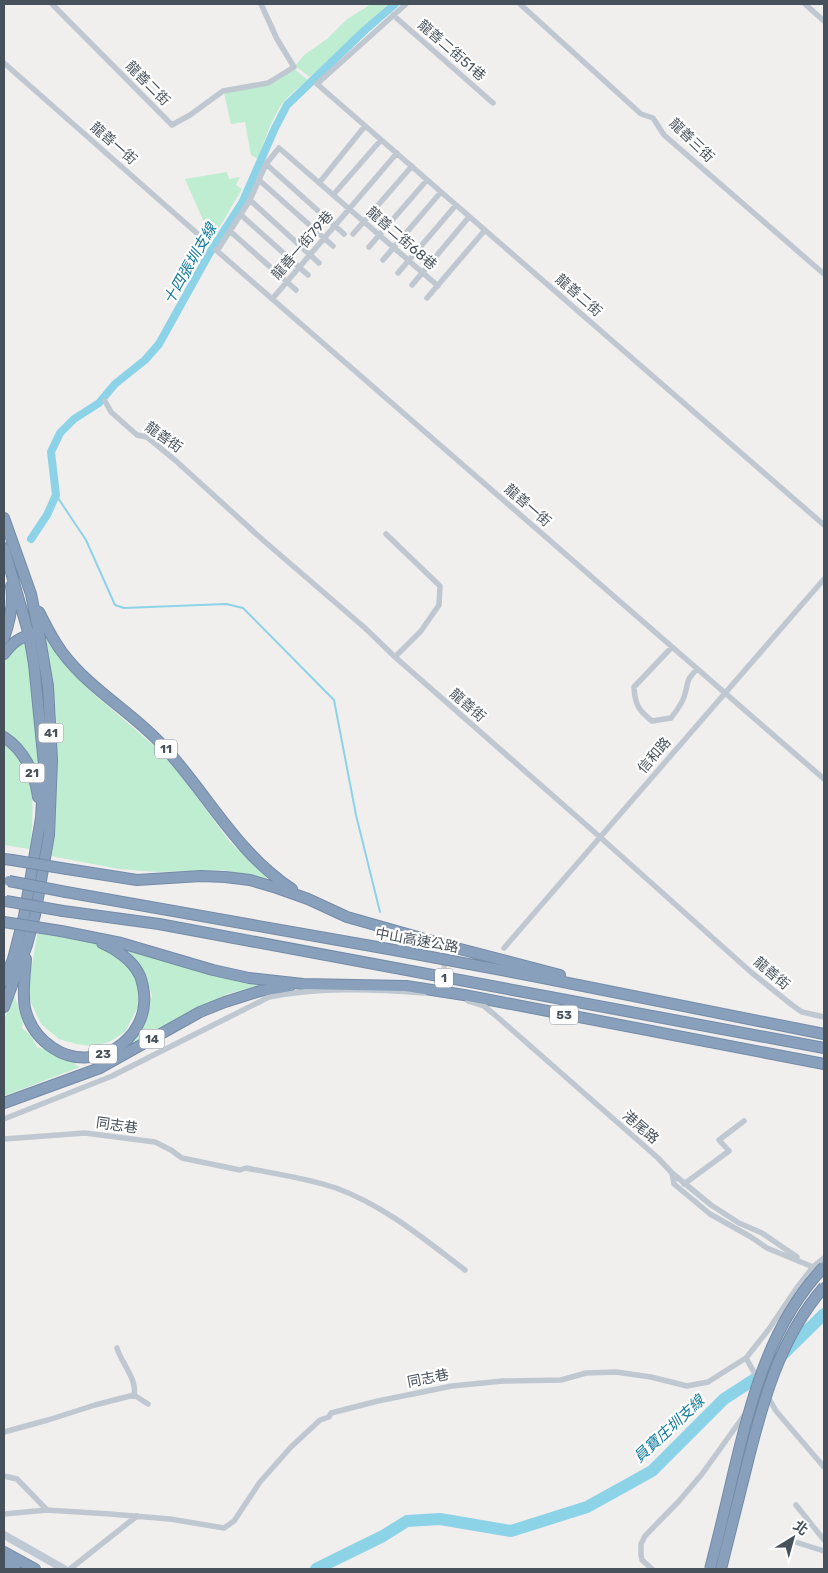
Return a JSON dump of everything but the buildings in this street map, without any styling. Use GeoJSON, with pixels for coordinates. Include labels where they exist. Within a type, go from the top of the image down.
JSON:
{"type":"FeatureCollection","features":[{"type":"Feature","properties":{"kind":"highway"},"geometry":{"type":"LineString","coordinates":[[4,518],[31,594],[34,664],[44,764],[41,818],[24,916],[13,959],[4,981]]}},
{"type":"Feature","properties":{"kind":"highway"},"geometry":{"type":"LineString","coordinates":[[5,552],[34,634]]}},
{"type":"Feature","properties":{"kind":"highway"},"geometry":{"type":"LineString","coordinates":[[4,638],[9,624],[12,601],[5,552]]}},
{"type":"Feature","properties":{"kind":"highway","name":"11"},"geometry":{"type":"LineString","coordinates":[[31,594],[61,652],[72,665],[143,726],[163,746],[185,770],[235,837],[260,864],[279,880],[308,899]]}},
{"type":"Feature","properties":{"kind":"highway"},"geometry":{"type":"LineString","coordinates":[[4,654],[16,640],[34,634]]}},
{"type":"Feature","properties":{"kind":"highway","name":"41"},"geometry":{"type":"LineString","coordinates":[[27,945],[35,915],[49,835],[52,760],[48,686],[34,634]]}},
{"type":"Feature","properties":{"kind":"highway","name":"21"},"geometry":{"type":"LineString","coordinates":[[4,737],[16,746],[30,768],[37,790],[41,818]]}},
{"type":"Feature","properties":{"kind":"highway"},"geometry":{"type":"LineString","coordinates":[[8,859],[137,880],[202,876],[250,880],[308,899],[347,917],[375,926],[689,1008]]}},
{"type":"Feature","properties":{"kind":"highway","name":"中山高速公路"},"geometry":{"type":"LineString","coordinates":[[6,881],[394,950],[824,1034]]}},
{"type":"Feature","properties":{"kind":"highway","name":"1"},"geometry":{"type":"LineString","coordinates":[[5,901],[159,924],[824,1048]]}},
{"type":"Feature","properties":{"kind":"highway"},"geometry":{"type":"LineString","coordinates":[[4,922],[88,936],[249,978],[302,984]]}},
{"type":"Feature","properties":{"kind":"highway","name":"23"},"geometry":{"type":"LineString","coordinates":[[27,945],[24,991],[26,1009],[36,1032],[44,1042],[64,1054],[88,1058],[113,1050],[127,1040],[136,1029],[143,1015],[144,1002],[140,974],[111,947],[88,936]]}},
{"type":"Feature","properties":{"kind":"highway"},"geometry":{"type":"LineString","coordinates":[[4,1007],[27,945]]}},
{"type":"Feature","properties":{"kind":"highway"},"geometry":{"type":"LineString","coordinates":[[4,975],[13,959]]}},
{"type":"Feature","properties":{"kind":"highway","name":"53"},"geometry":{"type":"LineString","coordinates":[[302,984],[406,986],[824,1064]]}},
{"type":"Feature","properties":{"kind":"highway","name":"14"},"geometry":{"type":"LineString","coordinates":[[4,1103],[100,1068],[200,1012],[225,1002],[260,991],[302,984]]}},
{"type":"Feature","properties":{"kind":"highway"},"geometry":{"type":"LineString","coordinates":[[710,1569],[748,1412],[762,1370],[787,1318],[800,1297],[824,1268]]}},
{"type":"Feature","properties":{"kind":"highway"},"geometry":{"type":"LineString","coordinates":[[721,1569],[760,1413],[771,1380],[788,1341],[824,1287]]}},
{"type":"Feature","properties":{"kind":"highway"},"geometry":{"type":"LineString","coordinates":[[4,1552],[35,1569]]}},
{"type":"Feature","properties":{"kind":"highway"},"geometry":{"type":"LineString","coordinates":[[4,1563],[14,1569]]}},
{"type":"Feature","properties":{"kind":"street","name":"龍善二街"},"geometry":{"type":"LineString","coordinates":[[52,4],[172,125],[190,115],[223,91],[268,83],[294,67],[277,39],[261,4]]}},
{"type":"Feature","properties":{"kind":"street"},"geometry":{"type":"LineString","coordinates":[[393,15],[406,4]]}},
{"type":"Feature","properties":{"kind":"street","name":"龍善三街"},"geometry":{"type":"LineString","coordinates":[[520,4],[641,114],[653,118],[664,135],[824,274]]}},
{"type":"Feature","properties":{"kind":"street"},"geometry":{"type":"LineString","coordinates":[[804,4],[824,21]]}},
{"type":"Feature","properties":{"kind":"street","name":"龍善二街"},"geometry":{"type":"LineString","coordinates":[[393,15],[317,84],[824,525]]}},
{"type":"Feature","properties":{"kind":"street","name":"龍善二街51巷"},"geometry":{"type":"LineString","coordinates":[[393,15],[493,103]]}},
{"type":"Feature","properties":{"kind":"street","name":"龍善一街"},"geometry":{"type":"LineString","coordinates":[[4,63],[208,243]]}},
{"type":"Feature","properties":{"kind":"street"},"geometry":{"type":"LineString","coordinates":[[319,183],[365,126]]}},
{"type":"Feature","properties":{"kind":"street"},"geometry":{"type":"LineString","coordinates":[[333,195],[381,140]]}},
{"type":"Feature","properties":{"kind":"street","name":"龍善二街68巷"},"geometry":{"type":"LineString","coordinates":[[217,250],[231,232],[250,200],[266,164],[279,148],[438,286]]}},
{"type":"Feature","properties":{"kind":"street","name":"龍善二街68巷"},"geometry":{"type":"LineString","coordinates":[[350,209],[397,153]]}},
{"type":"Feature","properties":{"kind":"street"},"geometry":{"type":"LineString","coordinates":[[266,164],[344,234]]}},
{"type":"Feature","properties":{"kind":"street"},"geometry":{"type":"LineString","coordinates":[[353,234],[412,166]]}},
{"type":"Feature","properties":{"kind":"street"},"geometry":{"type":"LineString","coordinates":[[259,180],[333,246]]}},
{"type":"Feature","properties":{"kind":"street"},"geometry":{"type":"LineString","coordinates":[[369,247],[427,180]]}},
{"type":"Feature","properties":{"kind":"street"},"geometry":{"type":"LineString","coordinates":[[383,260],[441,192]]}},
{"type":"Feature","properties":{"kind":"street"},"geometry":{"type":"LineString","coordinates":[[250,200],[319,263]]}},
{"type":"Feature","properties":{"kind":"street"},"geometry":{"type":"LineString","coordinates":[[398,273],[456,205]]}},
{"type":"Feature","properties":{"kind":"street","name":"龍善一街79巷"},"geometry":{"type":"LineString","coordinates":[[273,298],[350,209]]}},
{"type":"Feature","properties":{"kind":"street"},"geometry":{"type":"LineString","coordinates":[[241,215],[308,275]]}},
{"type":"Feature","properties":{"kind":"street"},"geometry":{"type":"LineString","coordinates":[[412,285],[470,216]]}},
{"type":"Feature","properties":{"kind":"street"},"geometry":{"type":"LineString","coordinates":[[427,298],[485,230]]}},
{"type":"Feature","properties":{"kind":"street"},"geometry":{"type":"LineString","coordinates":[[231,232],[296,290]]}},
{"type":"Feature","properties":{"kind":"street","name":"龍善一街"},"geometry":{"type":"LineString","coordinates":[[217,250],[824,779]]}},
{"type":"Feature","properties":{"kind":"street","name":"龍善街"},"geometry":{"type":"LineString","coordinates":[[105,401],[111,412],[130,429],[137,434],[147,437],[175,460],[752,973],[802,1012],[824,1016]]}},
{"type":"Feature","properties":{"kind":"street"},"geometry":{"type":"LineString","coordinates":[[386,534],[440,586],[439,605],[421,631],[395,657]]}},
{"type":"Feature","properties":{"kind":"street","name":"信和路"},"geometry":{"type":"LineString","coordinates":[[504,948],[824,579]]}},
{"type":"Feature","properties":{"kind":"street"},"geometry":{"type":"LineString","coordinates":[[672,647],[634,687],[640,712],[652,720],[671,718],[680,707],[685,694],[687,680],[697,669]]}},
{"type":"Feature","properties":{"kind":"street","name":"港尾路"},"geometry":{"type":"LineString","coordinates":[[4,1119],[112,1076],[269,997],[291,993],[344,990],[397,991],[475,1002],[484,1006],[662,1161],[672,1173],[674,1184],[710,1214],[767,1248],[813,1267]]}},
{"type":"Feature","properties":{"kind":"street"},"geometry":{"type":"LineString","coordinates":[[684,1184],[729,1151],[719,1140],[744,1121]]}},
{"type":"Feature","properties":{"kind":"street","name":"同志巷"},"geometry":{"type":"LineString","coordinates":[[4,1139],[85,1133],[155,1142],[182,1158],[240,1170],[246,1168],[323,1184],[352,1195],[398,1219],[464,1270]]}},
{"type":"Feature","properties":{"kind":"street"},"geometry":{"type":"LineString","coordinates":[[672,1173],[711,1205],[739,1223],[762,1233],[813,1267],[824,1258]]}},
{"type":"Feature","properties":{"kind":"street","name":"同志巷"},"geometry":{"type":"LineString","coordinates":[[4,1514],[47,1510],[170,1519],[224,1528],[234,1521],[260,1482],[291,1447],[320,1420],[330,1417],[331,1413],[452,1386],[503,1381],[561,1380],[586,1373],[616,1372],[651,1377],[687,1386],[708,1382],[746,1358],[813,1267]]}},
{"type":"Feature","properties":{"kind":"street"},"geometry":{"type":"LineString","coordinates":[[116,1348],[131,1376],[135,1391],[134,1395]]}},
{"type":"Feature","properties":{"kind":"street"},"geometry":{"type":"LineString","coordinates":[[746,1358],[776,1411],[824,1467]]}},
{"type":"Feature","properties":{"kind":"street"},"geometry":{"type":"LineString","coordinates":[[652,1569],[642,1560],[641,1544],[645,1536],[702,1474],[725,1444],[741,1418],[765,1389]]}},
{"type":"Feature","properties":{"kind":"street"},"geometry":{"type":"LineString","coordinates":[[4,1432],[134,1395],[148,1404]]}},
{"type":"Feature","properties":{"kind":"street"},"geometry":{"type":"LineString","coordinates":[[4,1476],[17,1479],[47,1510]]}},
{"type":"Feature","properties":{"kind":"street"},"geometry":{"type":"LineString","coordinates":[[796,1505],[824,1540]]}},
{"type":"Feature","properties":{"kind":"street"},"geometry":{"type":"LineString","coordinates":[[70,1569],[137,1516]]}},
{"type":"Feature","properties":{"kind":"street"},"geometry":{"type":"LineString","coordinates":[[4,1535],[64,1569]]}},
{"type":"Feature","properties":{"kind":"street"},"geometry":{"type":"LineString","coordinates":[[792,1540],[824,1552]]}},
{"type":"Feature","properties":{"kind":"green space"},"geometry":{"type":"Polygon","coordinates":[[[371,4],[388,4],[310,77],[295,66],[304,55],[327,39],[346,20],[371,4]]]}},
{"type":"Feature","properties":{"kind":"green space"},"geometry":{"type":"Polygon","coordinates":[[[294,69],[308,80],[289,96],[280,107],[270,126],[258,159],[251,155],[245,122],[231,124],[224,93],[269,85],[294,69]]]}},
{"type":"Feature","properties":{"kind":"green space"},"geometry":{"type":"Polygon","coordinates":[[[227,172],[229,179],[240,177],[236,185],[242,189],[212,240],[185,179],[227,172]]]}},
{"type":"Feature","properties":{"kind":"green space"},"geometry":{"type":"Polygon","coordinates":[[[44,635],[46,635],[58,657],[94,694],[167,757],[230,842],[267,878],[266,881],[224,870],[157,872],[119,869],[51,856],[57,741],[55,703],[44,635]]]}},
{"type":"Feature","properties":{"kind":"green space"},"geometry":{"type":"Polygon","coordinates":[[[26,641],[37,724],[38,774],[35,774],[4,736],[4,660],[18,644],[26,641]]]}},
{"type":"Feature","properties":{"kind":"green space"},"geometry":{"type":"Polygon","coordinates":[[[4,742],[16,751],[24,763],[29,776],[33,806],[30,849],[4,845],[4,742]]]}},
{"type":"Feature","properties":{"kind":"green space"},"geometry":{"type":"Polygon","coordinates":[[[38,930],[92,940],[130,966],[137,982],[139,994],[138,1007],[125,1032],[109,1042],[92,1046],[59,1039],[41,1024],[27,994],[38,930]]]}},
{"type":"Feature","properties":{"kind":"green space"},"geometry":{"type":"Polygon","coordinates":[[[125,948],[266,984],[227,994],[132,1045],[131,1043],[143,1025],[152,995],[141,966],[125,948]]]}},
{"type":"Feature","properties":{"kind":"green space"},"geometry":{"type":"Polygon","coordinates":[[[14,995],[23,1020],[22,1028],[31,1036],[37,1047],[78,1060],[74,1064],[80,1067],[4,1096],[4,1020],[14,995]]]}},
{"type":"Feature","properties":{"kind":"waterway","name":"十四張圳支線"},"geometry":{"type":"LineString","coordinates":[[31,539],[47,515],[56,495],[51,452],[60,433],[74,419],[99,403],[115,384],[145,360],[159,344],[209,254],[242,203],[287,105],[365,30],[395,4]]}},
{"type":"Feature","properties":{"kind":"waterway"},"geometry":{"type":"LineString","coordinates":[[56,495],[86,540],[115,605],[124,608],[226,604],[243,608],[334,700],[356,815],[380,912]]}},
{"type":"Feature","properties":{"kind":"waterway","name":"員寶庄圳支線"},"geometry":{"type":"LineString","coordinates":[[316,1569],[383,1536],[407,1521],[440,1519],[511,1531],[587,1507],[652,1471],[724,1399],[764,1373],[824,1314]]}},
{"type":"Feature","properties":{"kind":"tunnel"},"geometry":{"type":"LineString","coordinates":[[440,993],[449,936]]}}]}
